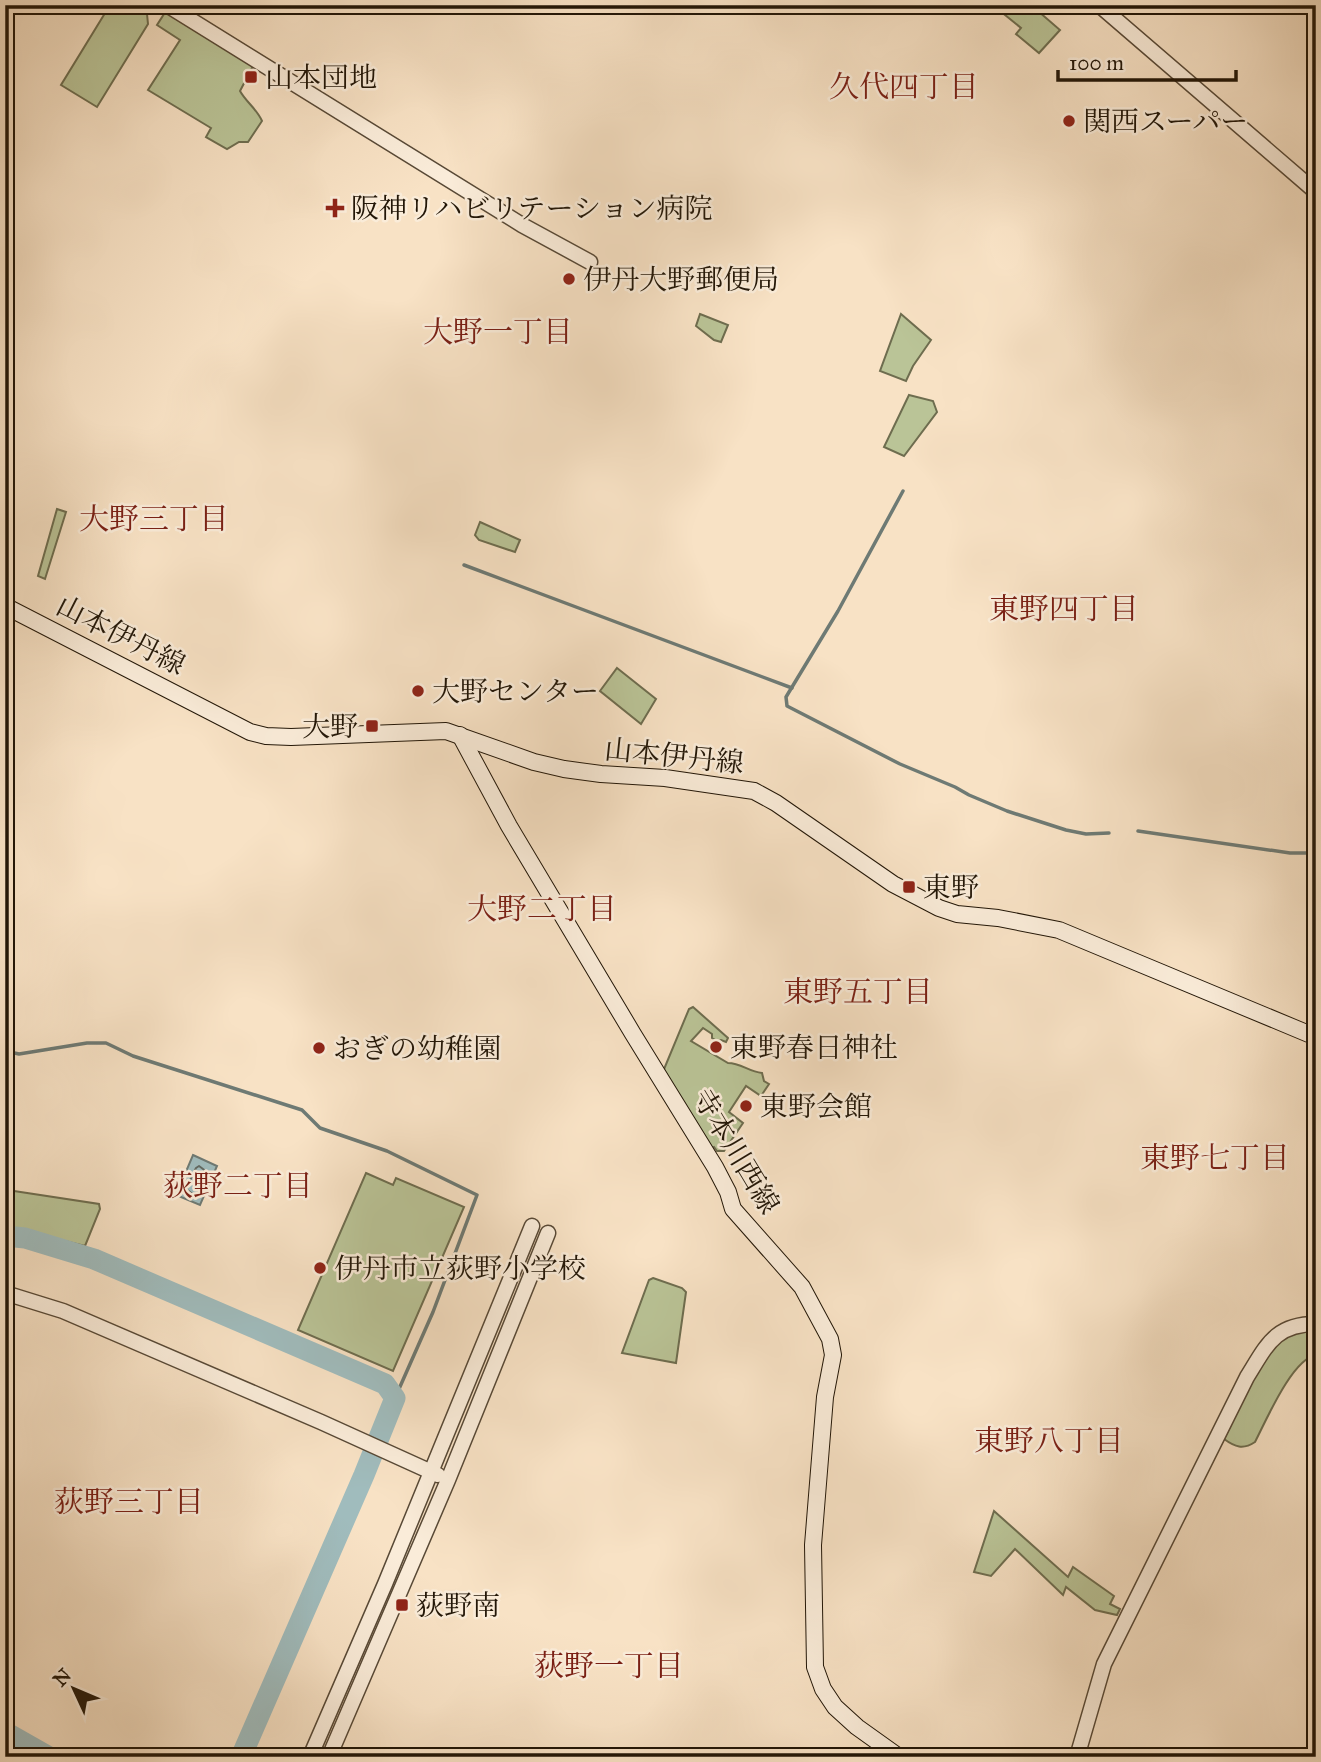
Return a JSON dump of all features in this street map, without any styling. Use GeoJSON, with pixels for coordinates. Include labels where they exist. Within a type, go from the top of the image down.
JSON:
{"type":"FeatureCollection","features":[{"type":"Feature","properties":{"kind":"main road","name":"山本伊丹線"},"geometry":{"type":"LineString","coordinates":[[5,606],[250,732],[266,736],[432,730],[460,735],[534,762],[565,769],[754,790],[893,884],[939,908],[957,914],[998,918],[1059,930],[1316,1037]]}},
{"type":"Feature","properties":{"kind":"main road","name":"寺本川西線"},"geometry":{"type":"LineString","coordinates":[[460,735],[509,826],[715,1167],[728,1192],[733,1209],[802,1287],[830,1339],[833,1355],[825,1397],[813,1545],[816,1667],[823,1689],[835,1707],[856,1727],[899,1757]]}},
{"type":"Feature","properties":{"kind":"street"},"geometry":{"type":"LineString","coordinates":[[167,5],[522,225],[590,262]]}},
{"type":"Feature","properties":{"kind":"street"},"geometry":{"type":"LineString","coordinates":[[1098,5],[1316,192]]}},
{"type":"Feature","properties":{"kind":"street"},"geometry":{"type":"LineString","coordinates":[[310,1757],[532,1226]]}},
{"type":"Feature","properties":{"kind":"street"},"geometry":{"type":"LineString","coordinates":[[329,1757],[448,1480],[548,1233]]}},
{"type":"Feature","properties":{"kind":"street"},"geometry":{"type":"LineString","coordinates":[[5,1293],[63,1311],[448,1480]]}},
{"type":"Feature","properties":{"kind":"street"},"geometry":{"type":"LineString","coordinates":[[1077,1757],[1104,1664],[1247,1377],[1271,1339],[1284,1329],[1300,1324],[1316,1324]]}},
{"type":"Feature","properties":{"kind":"green space"},"geometry":{"type":"Polygon","coordinates":[[[110,5],[131,5],[147,14],[148,24],[97,107],[61,85],[110,5]]]}},
{"type":"Feature","properties":{"kind":"green space"},"geometry":{"type":"Polygon","coordinates":[[[1003,5],[1031,5],[1060,30],[1039,53],[1016,34],[1021,28],[999,10],[1003,5]]]}},
{"type":"Feature","properties":{"kind":"green space"},"geometry":{"type":"Polygon","coordinates":[[[166,11],[253,66],[240,91],[262,121],[248,142],[239,142],[227,149],[206,137],[211,128],[148,90],[180,40],[157,25],[166,11]]]}},
{"type":"Feature","properties":{"kind":"green space"},"geometry":{"type":"Polygon","coordinates":[[[700,314],[728,325],[721,342],[696,326],[700,314]]]}},
{"type":"Feature","properties":{"kind":"green space"},"geometry":{"type":"Polygon","coordinates":[[[901,314],[931,340],[906,381],[880,371],[901,314]]]}},
{"type":"Feature","properties":{"kind":"green space"},"geometry":{"type":"Polygon","coordinates":[[[909,395],[933,401],[937,412],[904,456],[884,447],[909,395]]]}},
{"type":"Feature","properties":{"kind":"green space"},"geometry":{"type":"Polygon","coordinates":[[[57,509],[66,512],[45,579],[38,576],[57,509]]]}},
{"type":"Feature","properties":{"kind":"green space"},"geometry":{"type":"Polygon","coordinates":[[[480,522],[520,540],[515,552],[479,540],[475,535],[480,522]]]}},
{"type":"Feature","properties":{"kind":"green space"},"geometry":{"type":"Polygon","coordinates":[[[617,668],[656,699],[641,724],[600,691],[617,668]]]}},
{"type":"Feature","properties":{"kind":"green space"},"geometry":{"type":"Polygon","coordinates":[[[693,1007],[728,1038],[726,1042],[717,1041],[703,1028],[691,1041],[728,1063],[762,1073],[764,1081],[769,1084],[761,1096],[746,1086],[729,1112],[743,1123],[724,1151],[712,1148],[662,1074],[689,1009],[693,1007]]]}},
{"type":"Feature","properties":{"kind":"green space"},"geometry":{"type":"Polygon","coordinates":[[[366,1173],[393,1185],[396,1178],[464,1207],[393,1371],[298,1330],[366,1173]]]}},
{"type":"Feature","properties":{"kind":"green space"},"geometry":{"type":"Polygon","coordinates":[[[14,1191],[99,1204],[100,1209],[85,1246],[8,1227],[14,1191]]]}},
{"type":"Feature","properties":{"kind":"green space"},"geometry":{"type":"Polygon","coordinates":[[[653,1278],[682,1288],[686,1292],[676,1363],[622,1353],[649,1280],[653,1278]]]}},
{"type":"Feature","properties":{"kind":"green space"},"geometry":{"type":"Polygon","coordinates":[[[1300,1331],[1312,1331],[1316,1341],[1316,1355],[1298,1367],[1289,1379],[1255,1442],[1243,1447],[1228,1442],[1224,1439],[1267,1356],[1284,1337],[1300,1331]]]}},
{"type":"Feature","properties":{"kind":"green space"},"geometry":{"type":"Polygon","coordinates":[[[994,1511],[1068,1577],[1073,1567],[1114,1596],[1110,1604],[1120,1609],[1117,1615],[1095,1610],[1066,1587],[1063,1595],[1015,1549],[991,1576],[974,1572],[994,1511]]]}},
{"type":"Feature","properties":{"kind":"water"},"geometry":{"type":"Polygon","coordinates":[[[193,1155],[217,1166],[200,1205],[176,1195],[193,1155]]]}},
{"type":"Feature","properties":{"kind":"waterway"},"geometry":{"type":"LineString","coordinates":[[903,491],[838,611],[786,697],[787,706],[900,764],[1007,811],[1066,830],[1086,834],[1109,833]]}},
{"type":"Feature","properties":{"kind":"waterway"},"geometry":{"type":"LineString","coordinates":[[464,565],[792,688]]}},
{"type":"Feature","properties":{"kind":"waterway"},"geometry":{"type":"LineString","coordinates":[[1138,831],[1290,853],[1316,853]]}},
{"type":"Feature","properties":{"kind":"waterway"},"geometry":{"type":"LineString","coordinates":[[5,1051],[19,1054],[87,1043],[106,1043],[133,1056],[302,1110],[320,1128],[387,1151],[477,1195],[433,1312],[395,1398]]}},
{"type":"Feature","properties":{"kind":"waterway"},"geometry":{"type":"LineString","coordinates":[[5,1236],[25,1238],[94,1259],[385,1384],[395,1398],[241,1757]]}},
{"type":"Feature","properties":{"kind":"waterway"},"geometry":{"type":"LineString","coordinates":[[5,1732],[49,1757]]}},
{"type":"Feature","properties":{"kind":"place","name":"山本団地"},"geometry":{"type":"Point","coordinates":[251,77]}},
{"type":"Feature","properties":{"kind":"place","name":"関西スーパー"},"geometry":{"type":"Point","coordinates":[1069,121]}},
{"type":"Feature","properties":{"kind":"place","name":"阪神リハビリテーション病院"},"geometry":{"type":"Point","coordinates":[335,208]}},
{"type":"Feature","properties":{"kind":"place","name":"伊丹大野郵便局"},"geometry":{"type":"Point","coordinates":[569,279]}},
{"type":"Feature","properties":{"kind":"place","name":"大野センター"},"geometry":{"type":"Point","coordinates":[418,691]}},
{"type":"Feature","properties":{"kind":"place","name":"大野"},"geometry":{"type":"Point","coordinates":[372,726]}},
{"type":"Feature","properties":{"kind":"place","name":"東野"},"geometry":{"type":"Point","coordinates":[909,887]}},
{"type":"Feature","properties":{"kind":"place","name":"東野春日神社"},"geometry":{"type":"Point","coordinates":[716,1047]}},
{"type":"Feature","properties":{"kind":"place","name":"おぎの幼稚園"},"geometry":{"type":"Point","coordinates":[319,1048]}},
{"type":"Feature","properties":{"kind":"place","name":"東野会館"},"geometry":{"type":"Point","coordinates":[746,1106]}},
{"type":"Feature","properties":{"kind":"place","name":"伊丹市立荻野小学校"},"geometry":{"type":"Point","coordinates":[320,1268]}},
{"type":"Feature","properties":{"kind":"place","name":"荻野南"},"geometry":{"type":"Point","coordinates":[402,1605]}},
{"type":"Feature","properties":{"kind":"district","name":"久代四丁目"},"geometry":{"type":"Point","coordinates":[904,87]}},
{"type":"Feature","properties":{"kind":"district","name":"大野一丁目"},"geometry":{"type":"Point","coordinates":[498,332]}},
{"type":"Feature","properties":{"kind":"district","name":"大野三丁目"},"geometry":{"type":"Point","coordinates":[154,519]}},
{"type":"Feature","properties":{"kind":"district","name":"東野四丁目"},"geometry":{"type":"Point","coordinates":[1064,609]}},
{"type":"Feature","properties":{"kind":"district","name":"大野二丁目"},"geometry":{"type":"Point","coordinates":[542,909]}},
{"type":"Feature","properties":{"kind":"district","name":"東野五丁目"},"geometry":{"type":"Point","coordinates":[858,992]}},
{"type":"Feature","properties":{"kind":"district","name":"東野七丁目"},"geometry":{"type":"Point","coordinates":[1215,1158]}},
{"type":"Feature","properties":{"kind":"district","name":"荻野二丁目"},"geometry":{"type":"Point","coordinates":[238,1186]}},
{"type":"Feature","properties":{"kind":"district","name":"東野八丁目"},"geometry":{"type":"Point","coordinates":[1049,1441]}},
{"type":"Feature","properties":{"kind":"district","name":"荻野三丁目"},"geometry":{"type":"Point","coordinates":[129,1502]}},
{"type":"Feature","properties":{"kind":"district","name":"荻野一丁目"},"geometry":{"type":"Point","coordinates":[609,1666]}}]}
